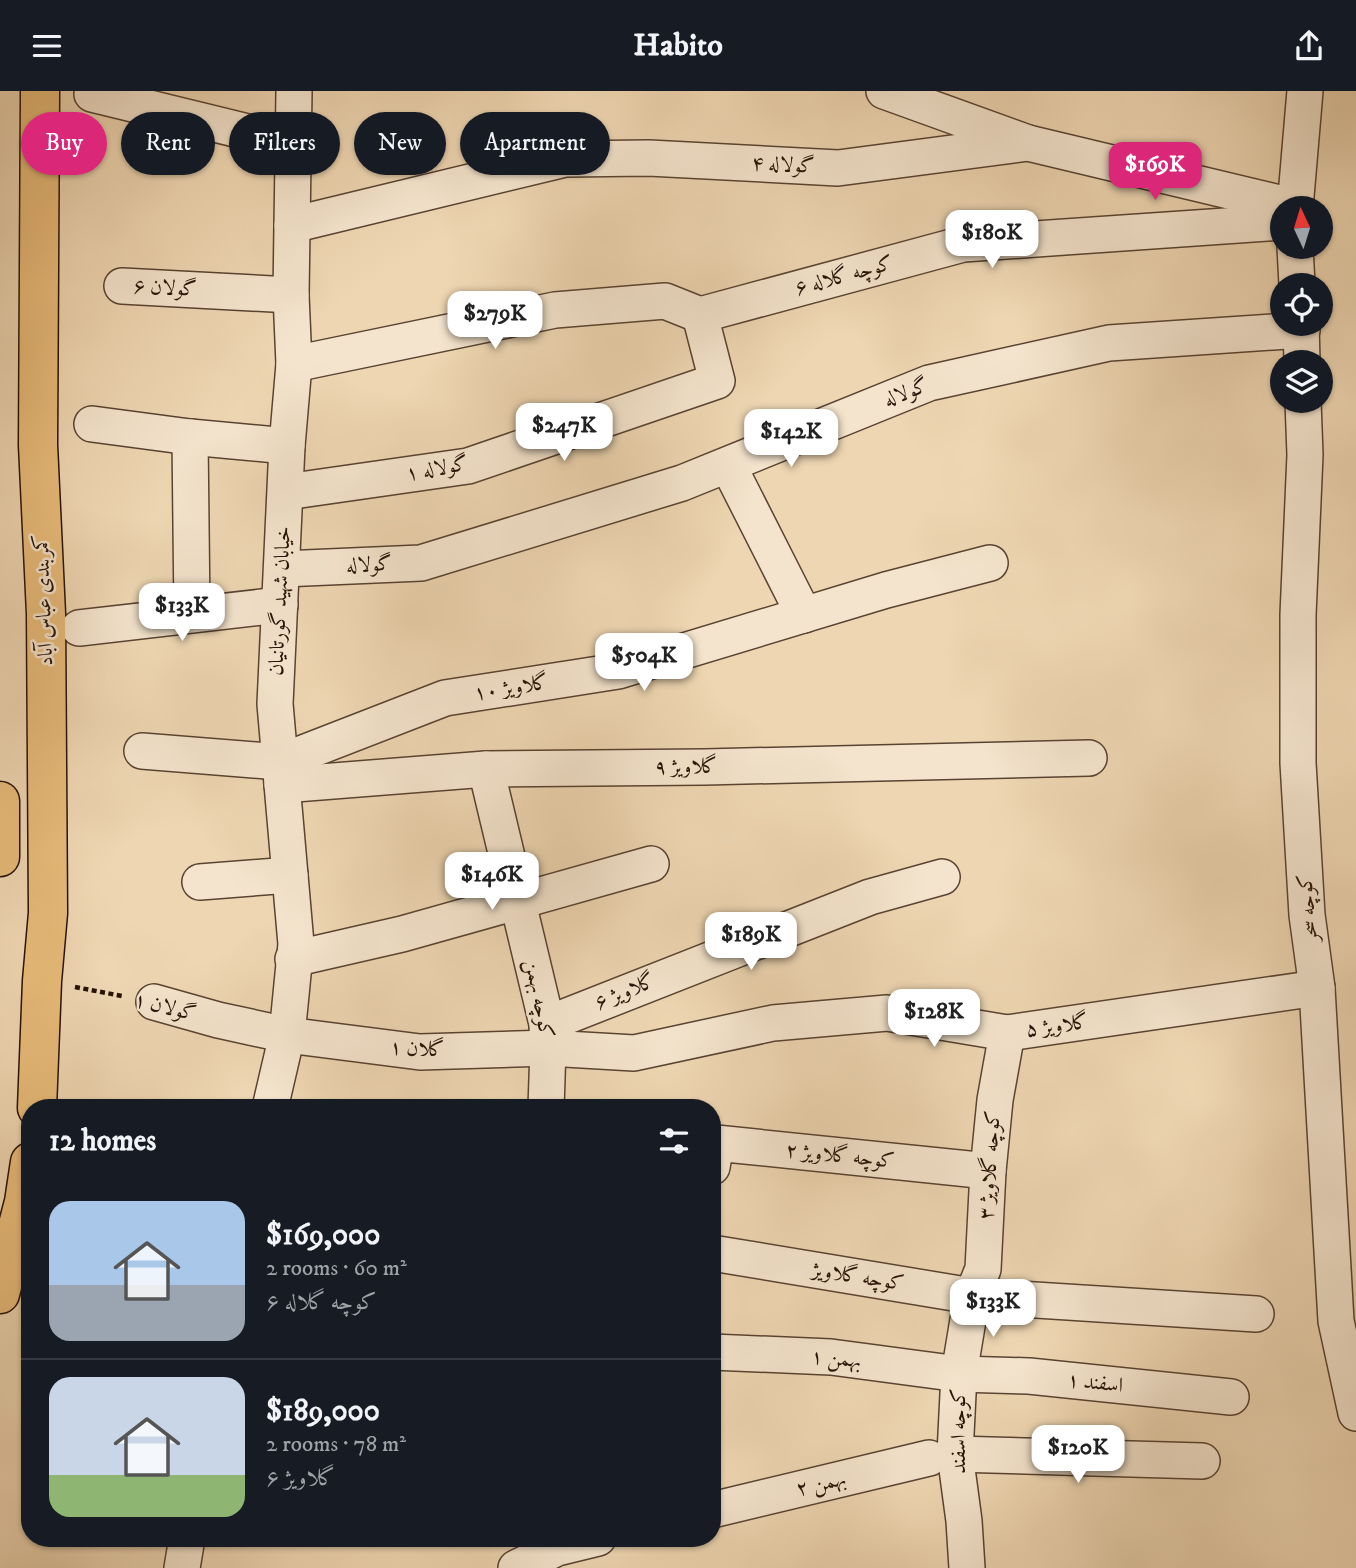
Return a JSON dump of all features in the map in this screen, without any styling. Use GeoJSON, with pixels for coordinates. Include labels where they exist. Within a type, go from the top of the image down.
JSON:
{"type":"FeatureCollection","features":[{"type":"Feature","properties":{"kind":"main road","name":"کمربندی عباس آباد"},"geometry":{"type":"LineString","coordinates":[[37,1099],[48,900],[46,614],[38,445],[40,91]]}},
{"type":"Feature","properties":{"kind":"main road"},"geometry":{"type":"LineString","coordinates":[[0,801],[0,857]]}},
{"type":"Feature","properties":{"kind":"main road"},"geometry":{"type":"LineString","coordinates":[[0,1294],[21,1214]]}},
{"type":"Feature","properties":{"kind":"street","name":"خیابان شهید گورتانیان"},"geometry":{"type":"LineString","coordinates":[[294,91],[294,112]]}},
{"type":"Feature","properties":{"kind":"street"},"geometry":{"type":"LineString","coordinates":[[884,91],[1028,143],[1270,206]]}},
{"type":"Feature","properties":{"kind":"street"},"geometry":{"type":"LineString","coordinates":[[1293,196],[1305,91]]}},
{"type":"Feature","properties":{"kind":"street"},"geometry":{"type":"LineString","coordinates":[[92,94],[229,127]]}},
{"type":"Feature","properties":{"kind":"street","name":"گولاله ۴"},"geometry":{"type":"LineString","coordinates":[[292,225],[565,159],[649,157],[838,168],[1028,143]]}},
{"type":"Feature","properties":{"kind":"street","name":"خیابان شهید گورتانیان"},"geometry":{"type":"LineString","coordinates":[[272,1099],[287,1035],[296,944],[275,704],[287,446],[294,364],[291,295],[293,175]]}},
{"type":"Feature","properties":{"kind":"street","name":"کوچه گلاله ۶"},"geometry":{"type":"LineString","coordinates":[[700,315],[963,244],[1270,214]]}},
{"type":"Feature","properties":{"kind":"street","name":"گولان ۶"},"geometry":{"type":"LineString","coordinates":[[122,286],[291,295]]}},
{"type":"Feature","properties":{"kind":"street"},"geometry":{"type":"LineString","coordinates":[[294,364],[555,310],[665,302],[700,315]]}},
{"type":"Feature","properties":{"kind":"street","name":"گولاله ۱"},"geometry":{"type":"LineString","coordinates":[[286,492],[468,465],[718,381],[700,315]]}},
{"type":"Feature","properties":{"kind":"street","name":"گولاله"},"geometry":{"type":"LineString","coordinates":[[282,569],[421,563],[682,483],[929,383],[1109,343],[1302,339]]}},
{"type":"Feature","properties":{"kind":"street","name":"کوچه سحر"},"geometry":{"type":"LineString","coordinates":[[1303,413],[1305,455],[1298,615],[1298,763],[1307,915],[1317,988],[1336,1321],[1356,1413]]}},
{"type":"Feature","properties":{"kind":"street"},"geometry":{"type":"LineString","coordinates":[[92,424],[287,446]]}},
{"type":"Feature","properties":{"kind":"street"},"geometry":{"type":"LineString","coordinates":[[190,437],[192,614]]}},
{"type":"Feature","properties":{"kind":"street"},"geometry":{"type":"LineString","coordinates":[[728,465],[804,615]]}},
{"type":"Feature","properties":{"kind":"street","name":"گلاویژ ۱۰"},"geometry":{"type":"LineString","coordinates":[[281,774],[445,698],[618,671],[886,590],[990,563]]}},
{"type":"Feature","properties":{"kind":"street"},"geometry":{"type":"LineString","coordinates":[[79,628],[280,605]]}},
{"type":"Feature","properties":{"kind":"street","name":"گلاویژ ۹"},"geometry":{"type":"LineString","coordinates":[[142,751],[281,774],[1089,758]]}},
{"type":"Feature","properties":{"kind":"street","name":"کوچه بهمن"},"geometry":{"type":"LineString","coordinates":[[486,769],[547,1036],[546,1099]]}},
{"type":"Feature","properties":{"kind":"street"},"geometry":{"type":"LineString","coordinates":[[293,959],[402,934],[651,864]]}},
{"type":"Feature","properties":{"kind":"street"},"geometry":{"type":"LineString","coordinates":[[200,882],[290,874]]}},
{"type":"Feature","properties":{"kind":"street","name":"گلاویژ ۶"},"geometry":{"type":"LineString","coordinates":[[547,1036],[870,897],[942,877]]}},
{"type":"Feature","properties":{"kind":"street","name":"گلاویژ ۵"},"geometry":{"type":"LineString","coordinates":[[547,1036],[634,1053],[773,1023],[887,1013],[1007,1033],[1317,988]]}},
{"type":"Feature","properties":{"kind":"street","name":"گولان ۱"},"geometry":{"type":"LineString","coordinates":[[153,1002],[287,1035]]}},
{"type":"Feature","properties":{"kind":"street","name":"کوچه گلاویژ ۳"},"geometry":{"type":"LineString","coordinates":[[972,1296],[983,1269],[995,1100],[1007,1033]]}},
{"type":"Feature","properties":{"kind":"street","name":"گلان ۱"},"geometry":{"type":"LineString","coordinates":[[287,1035],[420,1052],[547,1036]]}},
{"type":"Feature","properties":{"kind":"street","name":"کوچه گلاویژ ۲"},"geometry":{"type":"LineString","coordinates":[[721,1144],[988,1171]]}},
{"type":"Feature","properties":{"kind":"street","name":"کوچه گلاویژ"},"geometry":{"type":"LineString","coordinates":[[721,1254],[972,1296],[1256,1314]]}},
{"type":"Feature","properties":{"kind":"street","name":"کوچه اسفند"},"geometry":{"type":"LineString","coordinates":[[967,1568],[964,1521],[942,1456],[972,1296]]}},
{"type":"Feature","properties":{"kind":"street","name":"بهمن ۱"},"geometry":{"type":"LineString","coordinates":[[721,1352],[831,1357],[959,1374]]}},
{"type":"Feature","properties":{"kind":"street","name":"اسفند ۱"},"geometry":{"type":"LineString","coordinates":[[959,1374],[1029,1375],[1231,1397]]}},
{"type":"Feature","properties":{"kind":"street","name":"بهمن ۲"},"geometry":{"type":"LineString","coordinates":[[721,1508],[942,1456],[1202,1461]]}},
{"type":"Feature","properties":{"kind":"street"},"geometry":{"type":"LineString","coordinates":[[182,1568],[186,1547]]}},
{"type":"Feature","properties":{"kind":"street"},"geometry":{"type":"LineString","coordinates":[[516,1568],[559,1551]]}},
{"type":"Feature","properties":{"kind":"path","name":"گولان ۱"},"geometry":{"type":"LineString","coordinates":[[42,981],[153,1002]]}}]}
